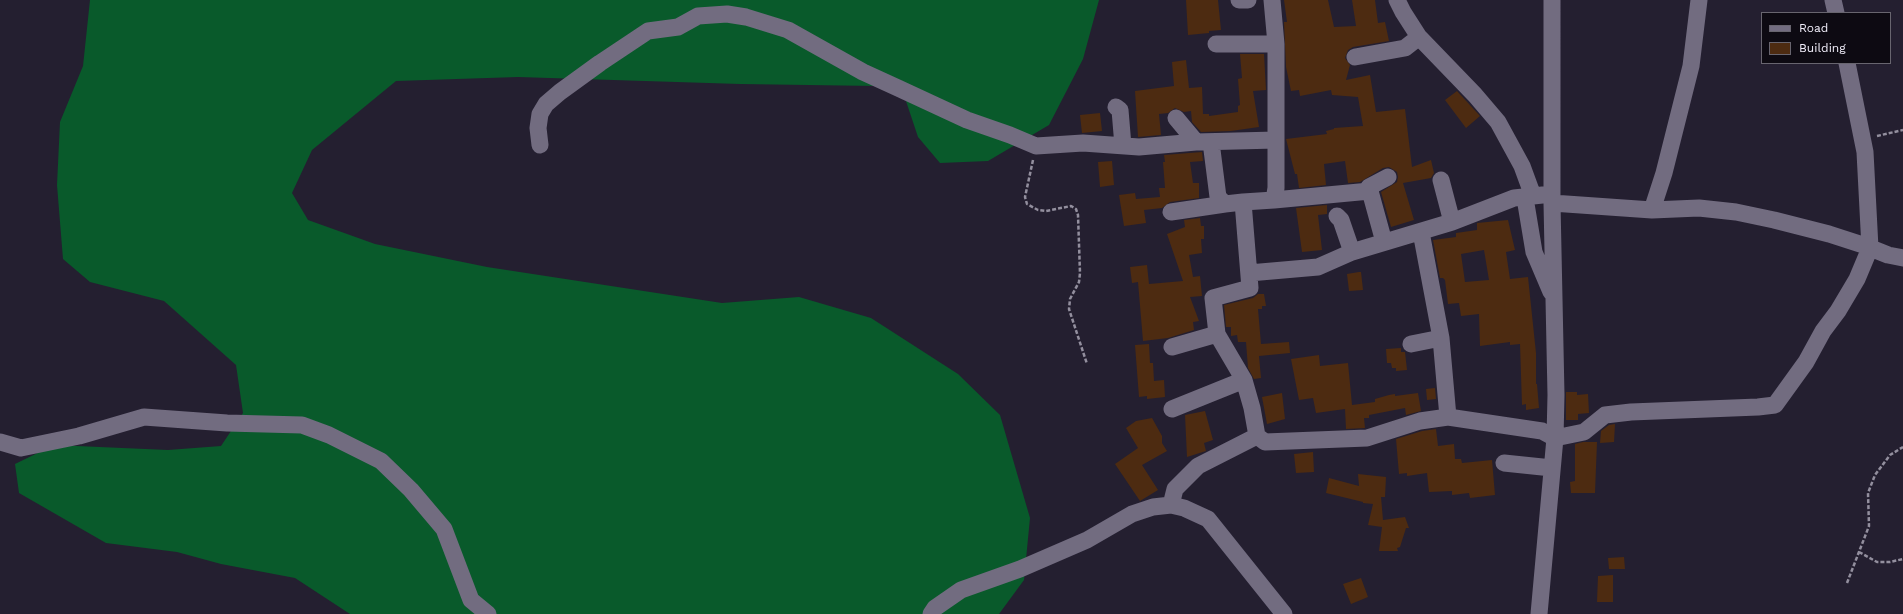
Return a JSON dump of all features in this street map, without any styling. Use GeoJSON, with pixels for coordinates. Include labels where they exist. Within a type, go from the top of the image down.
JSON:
{"type":"FeatureCollection","features":[{"type":"Feature","properties":{"kind":"street"},"geometry":{"type":"LineString","coordinates":[[1239,0],[1248,0]]}},
{"type":"Feature","properties":{"kind":"street"},"geometry":{"type":"LineString","coordinates":[[1272,0],[1276,44],[1276,140],[1274,200]]}},
{"type":"Feature","properties":{"kind":"street"},"geometry":{"type":"LineString","coordinates":[[1397,0],[1419,37],[1475,95],[1498,122],[1522,166],[1529,197],[1534,252],[1555,302]]}},
{"type":"Feature","properties":{"kind":"street"},"geometry":{"type":"LineString","coordinates":[[1539,614],[1555,438],[1555,302],[1552,199],[1552,0]]}},
{"type":"Feature","properties":{"kind":"street"},"geometry":{"type":"LineString","coordinates":[[1652,210],[1664,174],[1691,66],[1699,0]]}},
{"type":"Feature","properties":{"kind":"street"},"geometry":{"type":"LineString","coordinates":[[1833,0],[1836,12]]}},
{"type":"Feature","properties":{"kind":"street"},"geometry":{"type":"LineString","coordinates":[[540,145],[538,128],[540,114],[546,104],[600,63],[648,31],[678,27],[698,16],[727,14],[746,17],[788,30],[863,72],[967,120],[1036,146],[1083,143],[1140,147],[1204,142],[1276,140]]}},
{"type":"Feature","properties":{"kind":"street"},"geometry":{"type":"LineString","coordinates":[[1355,57],[1405,48],[1419,37]]}},
{"type":"Feature","properties":{"kind":"street"},"geometry":{"type":"LineString","coordinates":[[1216,44],[1276,44]]}},
{"type":"Feature","properties":{"kind":"street"},"geometry":{"type":"LineString","coordinates":[[1243,202],[1250,273],[1250,288],[1213,298],[1216,334],[1244,380],[1252,408],[1256,436],[1264,442],[1367,438],[1420,421],[1448,417],[1542,432],[1555,438],[1584,432],[1606,415],[1612,414],[1775,405],[1802,368],[1823,331],[1838,311],[1857,279],[1870,248],[1865,152],[1847,64]]}},
{"type":"Feature","properties":{"kind":"street"},"geometry":{"type":"LineString","coordinates":[[1116,106],[1120,110],[1123,146]]}},
{"type":"Feature","properties":{"kind":"street"},"geometry":{"type":"LineString","coordinates":[[1176,118],[1204,142],[1218,197],[1225,204]]}},
{"type":"Feature","properties":{"kind":"street"},"geometry":{"type":"LineString","coordinates":[[1366,191],[1369,187],[1388,177]]}},
{"type":"Feature","properties":{"kind":"street"},"geometry":{"type":"LineString","coordinates":[[1441,180],[1452,222]]}},
{"type":"Feature","properties":{"kind":"street"},"geometry":{"type":"LineString","coordinates":[[1171,212],[1243,202],[1370,191],[1384,242]]}},
{"type":"Feature","properties":{"kind":"street"},"geometry":{"type":"LineString","coordinates":[[1250,273],[1318,267],[1352,252],[1452,222],[1514,198],[1529,197],[1652,210],[1699,208],[1736,212],[1829,234],[1888,255],[1903,258]]}},
{"type":"Feature","properties":{"kind":"street"},"geometry":{"type":"LineString","coordinates":[[1337,216],[1341,220],[1352,252]]}},
{"type":"Feature","properties":{"kind":"street"},"geometry":{"type":"LineString","coordinates":[[1421,232],[1441,338],[1448,417]]}},
{"type":"Feature","properties":{"kind":"street"},"geometry":{"type":"LineString","coordinates":[[1172,347],[1216,334]]}},
{"type":"Feature","properties":{"kind":"street"},"geometry":{"type":"LineString","coordinates":[[1411,344],[1441,338]]}},
{"type":"Feature","properties":{"kind":"street"},"geometry":{"type":"LineString","coordinates":[[1172,409],[1244,380]]}},
{"type":"Feature","properties":{"kind":"street"},"geometry":{"type":"LineString","coordinates":[[0,442],[21,448],[79,436],[144,417],[227,423],[302,425],[329,435],[381,461],[412,490],[444,529],[471,600],[488,614]]}},
{"type":"Feature","properties":{"kind":"street"},"geometry":{"type":"LineString","coordinates":[[1171,505],[1175,489],[1198,466],[1256,436]]}},
{"type":"Feature","properties":{"kind":"street"},"geometry":{"type":"LineString","coordinates":[[1504,463],[1552,468]]}},
{"type":"Feature","properties":{"kind":"street"},"geometry":{"type":"LineString","coordinates":[[931,614],[935,608],[961,590],[1020,568],[1087,540],[1132,514],[1171,505],[1184,508],[1208,519],[1284,614]]}},
{"type":"Feature","properties":{"kind":"path"},"geometry":{"type":"LineString","coordinates":[[1862,139],[1903,130]]}},
{"type":"Feature","properties":{"kind":"path"},"geometry":{"type":"LineString","coordinates":[[1036,146],[1025,197],[1027,204],[1038,210],[1071,206],[1076,209],[1078,215],[1080,273],[1079,282],[1070,299],[1069,309],[1087,364]]}},
{"type":"Feature","properties":{"kind":"path"},"geometry":{"type":"LineString","coordinates":[[1847,583],[1869,526],[1868,493],[1875,475],[1890,455],[1903,447]]}},
{"type":"Feature","properties":{"kind":"path"},"geometry":{"type":"LineString","coordinates":[[1860,552],[1877,562],[1890,562],[1903,559]]}},
{"type":"Feature","properties":{"kind":"green space"},"geometry":{"type":"Polygon","coordinates":[[[90,0],[1099,0],[1083,59],[1049,125],[988,161],[940,163],[918,137],[900,83],[876,86],[740,84],[518,77],[396,81],[312,150],[292,193],[308,220],[375,244],[487,267],[722,303],[799,297],[871,318],[958,374],[1000,415],[1030,518],[1024,580],[999,614],[350,614],[295,578],[221,564],[177,552],[106,543],[19,493],[15,464],[54,445],[168,450],[221,446],[243,413],[236,365],[164,301],[90,282],[63,259],[57,185],[60,122],[83,66],[90,0]]]}},
{"type":"Feature","properties":{"kind":"building"},"geometry":{"type":"Polygon","coordinates":[[[1186,0],[1218,0],[1221,30],[1188,35],[1186,0]]]}},
{"type":"Feature","properties":{"kind":"building"},"geometry":{"type":"Polygon","coordinates":[[[1284,0],[1328,0],[1334,27],[1356,26],[1352,0],[1375,0],[1378,23],[1385,22],[1389,41],[1353,47],[1348,50],[1345,58],[1350,65],[1346,80],[1370,75],[1376,112],[1405,109],[1412,167],[1431,160],[1434,173],[1431,178],[1403,183],[1414,220],[1391,227],[1381,192],[1397,182],[1397,172],[1389,167],[1383,168],[1360,182],[1348,183],[1345,161],[1324,164],[1326,185],[1299,188],[1297,174],[1295,174],[1286,139],[1327,134],[1326,131],[1334,128],[1363,126],[1358,97],[1332,95],[1331,90],[1300,96],[1299,90],[1291,91],[1286,67],[1284,22],[1287,22],[1284,0]]]}},
{"type":"Feature","properties":{"kind":"building"},"geometry":{"type":"Polygon","coordinates":[[[1240,54],[1264,54],[1266,90],[1253,91],[1259,127],[1231,131],[1201,132],[1192,122],[1191,111],[1184,112],[1175,108],[1168,113],[1159,114],[1161,135],[1138,137],[1135,91],[1174,86],[1172,62],[1186,60],[1189,88],[1202,87],[1203,114],[1209,114],[1209,116],[1238,112],[1238,106],[1240,105],[1238,79],[1242,78],[1240,54]]]}},
{"type":"Feature","properties":{"kind":"building"},"geometry":{"type":"Polygon","coordinates":[[[1457,91],[1480,116],[1466,128],[1445,100],[1457,91]]]}},
{"type":"Feature","properties":{"kind":"building"},"geometry":{"type":"Polygon","coordinates":[[[1100,113],[1102,131],[1082,133],[1080,115],[1100,113]]]}},
{"type":"Feature","properties":{"kind":"building"},"geometry":{"type":"Polygon","coordinates":[[[1202,152],[1203,161],[1190,162],[1193,183],[1199,183],[1199,198],[1170,202],[1162,208],[1144,210],[1146,223],[1124,226],[1119,195],[1135,193],[1136,199],[1160,197],[1159,188],[1165,188],[1163,162],[1165,162],[1164,155],[1202,152]]]}},
{"type":"Feature","properties":{"kind":"building"},"geometry":{"type":"Polygon","coordinates":[[[1112,161],[1114,185],[1100,187],[1098,162],[1112,161]]]}},
{"type":"Feature","properties":{"kind":"building"},"geometry":{"type":"Polygon","coordinates":[[[1327,205],[1327,214],[1318,215],[1322,250],[1302,252],[1296,208],[1327,205]]]}},
{"type":"Feature","properties":{"kind":"building"},"geometry":{"type":"Polygon","coordinates":[[[1200,218],[1201,226],[1204,226],[1204,239],[1201,239],[1202,253],[1189,255],[1193,277],[1200,276],[1202,296],[1190,297],[1199,321],[1193,322],[1194,330],[1168,338],[1143,341],[1138,282],[1132,283],[1130,267],[1147,265],[1149,284],[1183,281],[1167,234],[1185,227],[1184,220],[1200,218]]]}},
{"type":"Feature","properties":{"kind":"building"},"geometry":{"type":"Polygon","coordinates":[[[1508,220],[1515,250],[1506,252],[1510,279],[1528,277],[1536,353],[1536,384],[1539,408],[1526,410],[1526,404],[1522,405],[1520,344],[1510,345],[1510,342],[1480,346],[1479,314],[1461,316],[1459,303],[1448,304],[1445,280],[1440,278],[1433,240],[1456,237],[1456,233],[1477,230],[1477,223],[1508,220]],[[1484,250],[1461,254],[1465,282],[1489,280],[1484,250]]]}},
{"type":"Feature","properties":{"kind":"building"},"geometry":{"type":"Polygon","coordinates":[[[1361,272],[1363,290],[1349,291],[1347,274],[1361,272]]]}},
{"type":"Feature","properties":{"kind":"building"},"geometry":{"type":"Polygon","coordinates":[[[1258,294],[1264,294],[1266,306],[1262,306],[1262,309],[1258,309],[1261,344],[1289,342],[1290,353],[1259,356],[1261,378],[1254,379],[1248,368],[1246,342],[1238,342],[1237,335],[1231,336],[1231,327],[1226,327],[1224,305],[1253,298],[1258,294]]]}},
{"type":"Feature","properties":{"kind":"building"},"geometry":{"type":"Polygon","coordinates":[[[1149,344],[1150,363],[1153,363],[1154,381],[1164,380],[1165,397],[1147,399],[1147,396],[1139,397],[1135,345],[1149,344]]]}},
{"type":"Feature","properties":{"kind":"building"},"geometry":{"type":"Polygon","coordinates":[[[1401,348],[1401,352],[1405,352],[1407,370],[1396,371],[1396,368],[1392,368],[1391,363],[1387,363],[1386,349],[1401,348]]]}},
{"type":"Feature","properties":{"kind":"building"},"geometry":{"type":"Polygon","coordinates":[[[1319,355],[1320,366],[1348,363],[1352,405],[1375,402],[1375,399],[1389,395],[1395,394],[1395,396],[1418,393],[1421,411],[1406,415],[1405,408],[1369,415],[1369,418],[1364,418],[1365,428],[1346,429],[1345,409],[1316,413],[1313,398],[1299,400],[1291,359],[1319,355]]]}},
{"type":"Feature","properties":{"kind":"building"},"geometry":{"type":"Polygon","coordinates":[[[1435,388],[1436,399],[1427,400],[1426,389],[1435,388]]]}},
{"type":"Feature","properties":{"kind":"building"},"geometry":{"type":"Polygon","coordinates":[[[1566,392],[1577,392],[1577,395],[1588,394],[1589,413],[1578,414],[1578,420],[1566,420],[1566,392]]]}},
{"type":"Feature","properties":{"kind":"building"},"geometry":{"type":"Polygon","coordinates":[[[1282,393],[1285,419],[1267,424],[1262,397],[1282,393]]]}},
{"type":"Feature","properties":{"kind":"building"},"geometry":{"type":"Polygon","coordinates":[[[1205,411],[1213,440],[1204,443],[1206,451],[1187,457],[1185,415],[1205,411]]]}},
{"type":"Feature","properties":{"kind":"building"},"geometry":{"type":"Polygon","coordinates":[[[1152,418],[1162,436],[1162,443],[1167,451],[1142,465],[1158,490],[1140,501],[1115,464],[1138,448],[1126,428],[1136,421],[1152,418]]]}},
{"type":"Feature","properties":{"kind":"building"},"geometry":{"type":"Polygon","coordinates":[[[1615,424],[1614,442],[1600,443],[1601,431],[1609,425],[1615,424]]]}},
{"type":"Feature","properties":{"kind":"building"},"geometry":{"type":"Polygon","coordinates":[[[1436,429],[1438,446],[1454,444],[1455,459],[1461,459],[1462,463],[1492,460],[1495,495],[1470,498],[1469,493],[1452,495],[1452,491],[1429,492],[1427,473],[1407,476],[1407,473],[1399,474],[1396,439],[1422,431],[1436,429]]]}},
{"type":"Feature","properties":{"kind":"building"},"geometry":{"type":"Polygon","coordinates":[[[1583,442],[1597,442],[1595,493],[1571,493],[1570,482],[1575,481],[1575,444],[1583,442]]]}},
{"type":"Feature","properties":{"kind":"building"},"geometry":{"type":"Polygon","coordinates":[[[1313,452],[1314,472],[1296,473],[1294,454],[1313,452]]]}},
{"type":"Feature","properties":{"kind":"building"},"geometry":{"type":"Polygon","coordinates":[[[1358,474],[1386,477],[1385,497],[1381,497],[1383,520],[1405,517],[1409,528],[1406,528],[1400,547],[1397,548],[1398,551],[1379,551],[1382,527],[1368,525],[1373,504],[1363,503],[1326,493],[1329,478],[1359,486],[1358,474]]]}},
{"type":"Feature","properties":{"kind":"building"},"geometry":{"type":"Polygon","coordinates":[[[1624,557],[1625,569],[1609,569],[1608,558],[1624,557]]]}},
{"type":"Feature","properties":{"kind":"building"},"geometry":{"type":"Polygon","coordinates":[[[1613,575],[1613,602],[1597,602],[1598,576],[1613,575]]]}},
{"type":"Feature","properties":{"kind":"building"},"geometry":{"type":"Polygon","coordinates":[[[1361,578],[1368,597],[1351,604],[1343,584],[1361,578]]]}}]}
